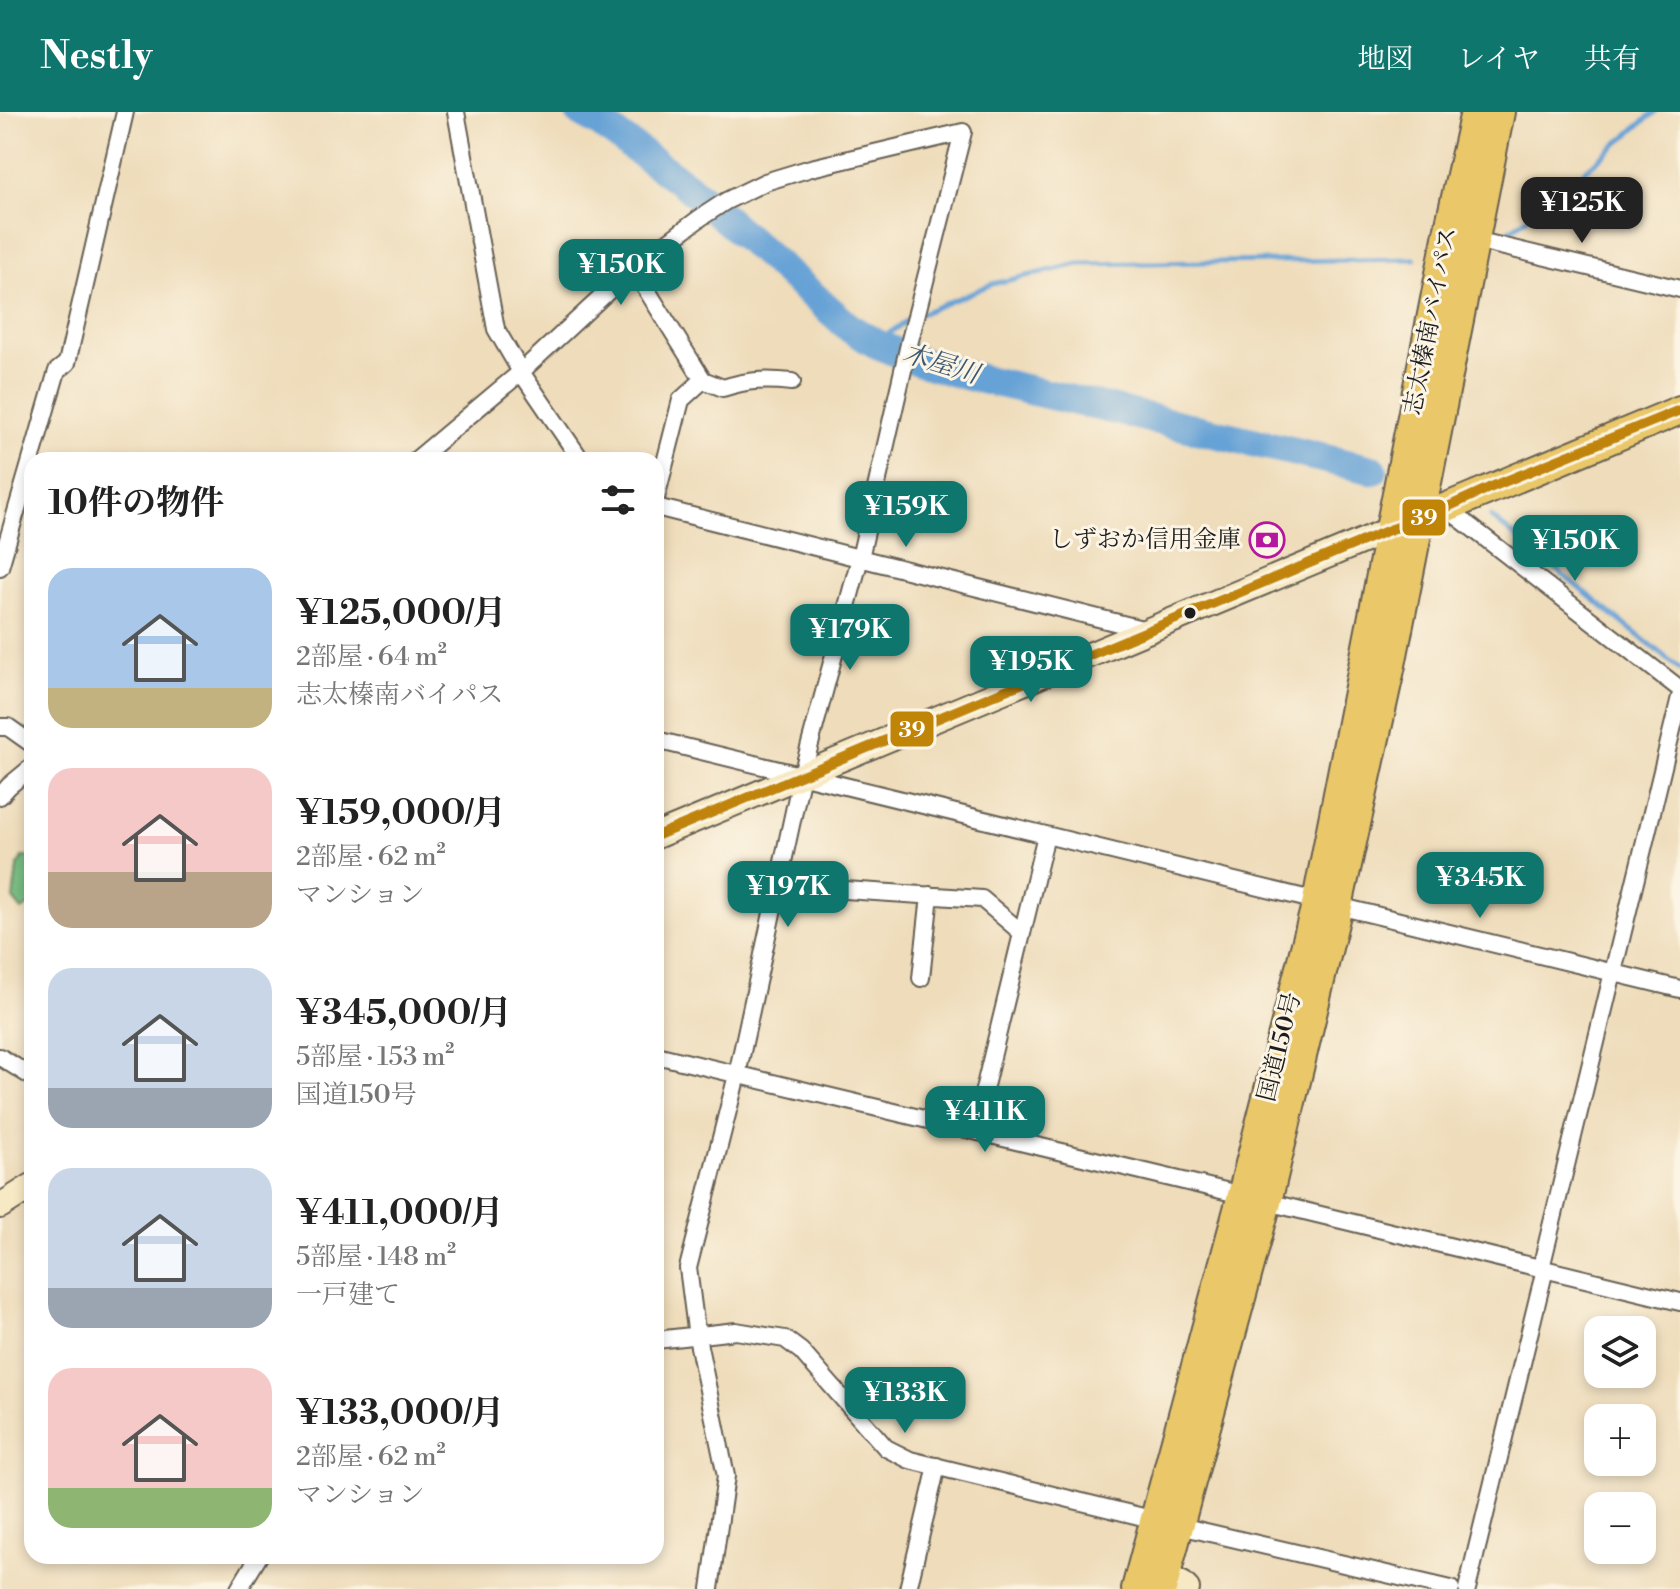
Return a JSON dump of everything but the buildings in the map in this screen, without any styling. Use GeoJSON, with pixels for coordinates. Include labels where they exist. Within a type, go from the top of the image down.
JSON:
{"type":"FeatureCollection","features":[{"type":"Feature","properties":{"kind":"highway","name":"志太榛南バイパス"},"geometry":{"type":"LineString","coordinates":[[1389,530],[1475,112]]}},
{"type":"Feature","properties":{"kind":"highway","name":"志太榛南バイパス"},"geometry":{"type":"LineString","coordinates":[[1419,520],[1500,112]]}},
{"type":"Feature","properties":{"kind":"highway"},"geometry":{"type":"LineString","coordinates":[[1389,530],[1680,410]]}},
{"type":"Feature","properties":{"kind":"highway","name":"国道150号"},"geometry":{"type":"LineString","coordinates":[[1136,1589],[1167,1523],[1255,1199],[1391,665],[1419,520]]}},
{"type":"Feature","properties":{"kind":"highway","name":"国道150号"},"geometry":{"type":"LineString","coordinates":[[1328,904],[1389,530]]}},
{"type":"Feature","properties":{"kind":"highway","name":"国道150号"},"geometry":{"type":"LineString","coordinates":[[1167,1523],[1171,1585]]}},
{"type":"Feature","properties":{"kind":"main road"},"geometry":{"type":"LineString","coordinates":[[664,833],[1389,530]]}},
{"type":"Feature","properties":{"kind":"main road"},"geometry":{"type":"LineString","coordinates":[[0,1206],[24,1191]]}},
{"type":"Feature","properties":{"kind":"street"},"geometry":{"type":"LineString","coordinates":[[37,452],[57,371],[67,363],[125,112]]}},
{"type":"Feature","properties":{"kind":"street"},"geometry":{"type":"LineString","coordinates":[[456,112],[496,329],[576,452]]}},
{"type":"Feature","properties":{"kind":"street"},"geometry":{"type":"LineString","coordinates":[[426,452],[521,372],[633,268],[726,201],[765,182],[811,168],[963,132],[909,344],[860,558],[802,774],[737,1075],[688,1268],[697,1337],[726,1476],[710,1589]]}},
{"type":"Feature","properties":{"kind":"street"},"geometry":{"type":"LineString","coordinates":[[1475,240],[1680,289]]}},
{"type":"Feature","properties":{"kind":"street"},"geometry":{"type":"LineString","coordinates":[[633,268],[703,380],[723,388],[744,381],[765,379],[792,382]]}},
{"type":"Feature","properties":{"kind":"street"},"geometry":{"type":"LineString","coordinates":[[664,467],[681,400],[703,380]]}},
{"type":"Feature","properties":{"kind":"street"},"geometry":{"type":"LineString","coordinates":[[0,567],[24,496]]}},
{"type":"Feature","properties":{"kind":"street"},"geometry":{"type":"LineString","coordinates":[[1445,507],[1680,689]]}},
{"type":"Feature","properties":{"kind":"street"},"geometry":{"type":"LineString","coordinates":[[664,509],[1146,630]]}},
{"type":"Feature","properties":{"kind":"street"},"geometry":{"type":"LineString","coordinates":[[1467,1589],[1680,697]]}},
{"type":"Feature","properties":{"kind":"street"},"geometry":{"type":"LineString","coordinates":[[0,727],[8,727],[24,738]]}},
{"type":"Feature","properties":{"kind":"street"},"geometry":{"type":"LineString","coordinates":[[664,742],[1680,989]]}},
{"type":"Feature","properties":{"kind":"street"},"geometry":{"type":"LineString","coordinates":[[0,796],[24,774]]}},
{"type":"Feature","properties":{"kind":"street"},"geometry":{"type":"LineString","coordinates":[[974,1131],[1046,835]]}},
{"type":"Feature","properties":{"kind":"street"},"geometry":{"type":"LineString","coordinates":[[778,878],[845,890],[982,899],[1022,933]]}},
{"type":"Feature","properties":{"kind":"street"},"geometry":{"type":"LineString","coordinates":[[921,978],[930,895]]}},
{"type":"Feature","properties":{"kind":"street"},"geometry":{"type":"LineString","coordinates":[[0,1057],[24,1072]]}},
{"type":"Feature","properties":{"kind":"street"},"geometry":{"type":"LineString","coordinates":[[664,1057],[1680,1302]]}},
{"type":"Feature","properties":{"kind":"street"},"geometry":{"type":"LineString","coordinates":[[664,1339],[736,1331],[785,1339],[801,1351],[886,1448],[910,1460],[1451,1589]]}},
{"type":"Feature","properties":{"kind":"street"},"geometry":{"type":"LineString","coordinates":[[908,1589],[937,1466]]}},
{"type":"Feature","properties":{"kind":"street"},"geometry":{"type":"LineString","coordinates":[[239,1589],[254,1564]]}},
{"type":"Feature","properties":{"kind":"green space"},"geometry":{"type":"Polygon","coordinates":[[[24,857],[22,910],[13,899],[17,867],[24,857]]]}},
{"type":"Feature","properties":{"kind":"waterway","name":"木屋川"},"geometry":{"type":"LineString","coordinates":[[580,112],[691,189],[851,329],[875,343],[914,360],[964,375],[1373,470]]}},
{"type":"Feature","properties":{"kind":"waterway"},"geometry":{"type":"LineString","coordinates":[[1506,233],[1655,112]]}},
{"type":"Feature","properties":{"kind":"waterway"},"geometry":{"type":"LineString","coordinates":[[920,314],[992,284],[1079,264],[1415,259]]}},
{"type":"Feature","properties":{"kind":"waterway"},"geometry":{"type":"LineString","coordinates":[[875,343],[911,318]]}},
{"type":"Feature","properties":{"kind":"waterway","name":"木屋川"},"geometry":{"type":"LineString","coordinates":[[1491,517],[1680,669]]}},
{"type":"Feature","properties":{"kind":"transit line","name":"39"},"geometry":{"type":"LineString","coordinates":[[664,833],[1680,410]]}},
{"type":"Feature","properties":{"kind":"place","name":"しずおか信用金庫"},"geometry":{"type":"Point","coordinates":[1267,540]}}]}
